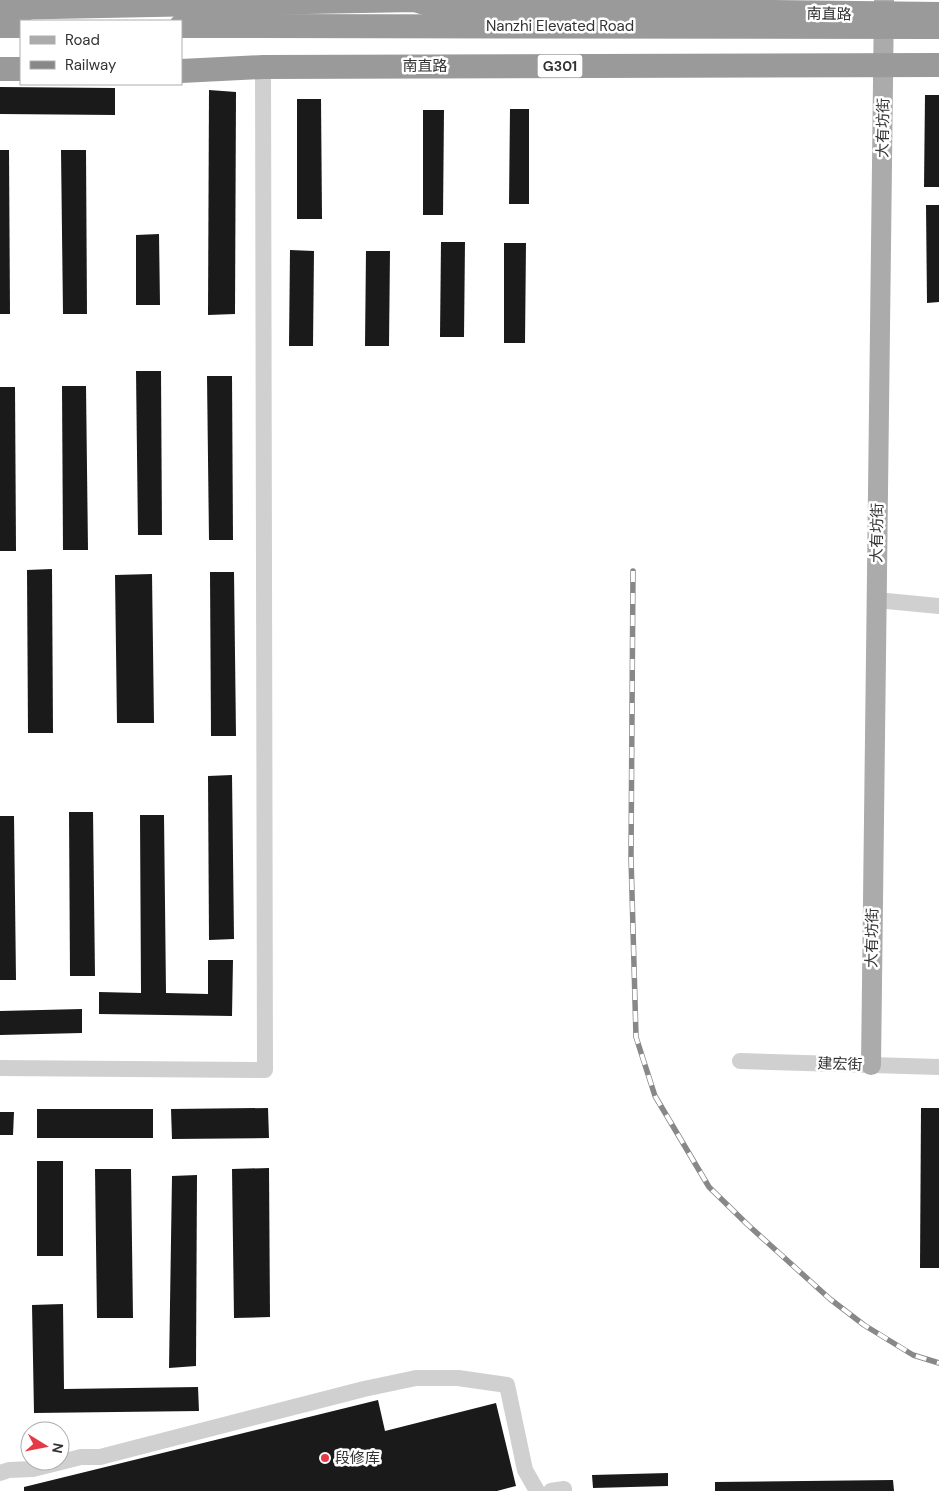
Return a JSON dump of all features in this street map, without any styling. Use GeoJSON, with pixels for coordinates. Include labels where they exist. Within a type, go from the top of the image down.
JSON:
{"type":"FeatureCollection","features":[{"type":"Feature","properties":{"kind":"highway","name":"南直路"},"geometry":{"type":"LineString","coordinates":[[0,10],[415,0],[441,8],[884,7],[939,14]]}},
{"type":"Feature","properties":{"kind":"highway"},"geometry":{"type":"LineString","coordinates":[[0,10],[390,10],[415,0]]}},
{"type":"Feature","properties":{"kind":"highway"},"geometry":{"type":"LineString","coordinates":[[0,26],[20,26]]}},
{"type":"Feature","properties":{"kind":"highway","name":"Nanzhi Elevated Road"},"geometry":{"type":"LineString","coordinates":[[182,26],[939,27]]}},
{"type":"Feature","properties":{"kind":"highway"},"geometry":{"type":"LineString","coordinates":[[0,42],[20,42]]}},
{"type":"Feature","properties":{"kind":"highway","name":"Nanzhi Elevated Road"},"geometry":{"type":"LineString","coordinates":[[182,42],[939,42]]}},
{"type":"Feature","properties":{"kind":"highway"},"geometry":{"type":"LineString","coordinates":[[0,60],[20,60]]}},
{"type":"Feature","properties":{"kind":"highway"},"geometry":{"type":"LineString","coordinates":[[182,65],[193,71]]}},
{"type":"Feature","properties":{"kind":"highway","name":"南直路"},"geometry":{"type":"LineString","coordinates":[[193,71],[263,67],[939,65]]}},
{"type":"Feature","properties":{"kind":"highway"},"geometry":{"type":"LineString","coordinates":[[0,69],[20,69]]}},
{"type":"Feature","properties":{"kind":"main road","name":"大有坊街"},"geometry":{"type":"LineString","coordinates":[[871,1066],[884,7]]}},
{"type":"Feature","properties":{"kind":"street"},"geometry":{"type":"LineString","coordinates":[[0,1068],[265,1070],[263,67]]}},
{"type":"Feature","properties":{"kind":"street"},"geometry":{"type":"LineString","coordinates":[[876,600],[939,606]]}},
{"type":"Feature","properties":{"kind":"street","name":"建宏街"},"geometry":{"type":"LineString","coordinates":[[740,1061],[939,1067]]}},
{"type":"Feature","properties":{"kind":"street"},"geometry":{"type":"LineString","coordinates":[[0,1473],[9,1470],[33,1470],[81,1457],[100,1457],[364,1389],[416,1378],[458,1378],[507,1385],[525,1470],[537,1491]]}},
{"type":"Feature","properties":{"kind":"street"},"geometry":{"type":"LineString","coordinates":[[551,1491],[564,1489],[564,1491]]}},
{"type":"Feature","properties":{"kind":"building"},"geometry":{"type":"Polygon","coordinates":[[[0,87],[115,88],[115,115],[0,114],[0,87]]]}},
{"type":"Feature","properties":{"kind":"building"},"geometry":{"type":"Polygon","coordinates":[[[209,90],[236,92],[235,314],[208,315],[209,90]]]}},
{"type":"Feature","properties":{"kind":"building"},"geometry":{"type":"Polygon","coordinates":[[[925,95],[939,95],[939,187],[924,187],[925,95]]]}},
{"type":"Feature","properties":{"kind":"building"},"geometry":{"type":"Polygon","coordinates":[[[297,99],[321,99],[322,219],[297,219],[297,99]]]}},
{"type":"Feature","properties":{"kind":"building"},"geometry":{"type":"Polygon","coordinates":[[[510,109],[529,109],[529,204],[509,204],[510,109]]]}},
{"type":"Feature","properties":{"kind":"building"},"geometry":{"type":"Polygon","coordinates":[[[423,110],[444,110],[443,215],[423,215],[423,110]]]}},
{"type":"Feature","properties":{"kind":"building"},"geometry":{"type":"Polygon","coordinates":[[[0,150],[9,150],[10,314],[0,314],[0,150]]]}},
{"type":"Feature","properties":{"kind":"building"},"geometry":{"type":"Polygon","coordinates":[[[61,150],[86,150],[87,314],[63,314],[61,150]]]}},
{"type":"Feature","properties":{"kind":"building"},"geometry":{"type":"Polygon","coordinates":[[[926,205],[939,205],[939,302],[927,303],[926,205]]]}},
{"type":"Feature","properties":{"kind":"building"},"geometry":{"type":"Polygon","coordinates":[[[159,234],[160,305],[136,305],[136,235],[159,234]]]}},
{"type":"Feature","properties":{"kind":"building"},"geometry":{"type":"Polygon","coordinates":[[[441,242],[465,242],[464,337],[440,337],[441,242]]]}},
{"type":"Feature","properties":{"kind":"building"},"geometry":{"type":"Polygon","coordinates":[[[504,243],[526,243],[525,343],[504,343],[504,243]]]}},
{"type":"Feature","properties":{"kind":"building"},"geometry":{"type":"Polygon","coordinates":[[[290,250],[314,251],[313,346],[289,346],[290,250]]]}},
{"type":"Feature","properties":{"kind":"building"},"geometry":{"type":"Polygon","coordinates":[[[366,251],[390,251],[389,346],[365,346],[366,251]]]}},
{"type":"Feature","properties":{"kind":"building"},"geometry":{"type":"Polygon","coordinates":[[[136,371],[161,371],[162,535],[138,535],[136,371]]]}},
{"type":"Feature","properties":{"kind":"building"},"geometry":{"type":"Polygon","coordinates":[[[207,376],[232,376],[233,540],[209,540],[207,376]]]}},
{"type":"Feature","properties":{"kind":"building"},"geometry":{"type":"Polygon","coordinates":[[[62,386],[86,386],[88,550],[63,550],[62,386]]]}},
{"type":"Feature","properties":{"kind":"building"},"geometry":{"type":"Polygon","coordinates":[[[0,387],[15,387],[16,551],[0,551],[0,387]]]}},
{"type":"Feature","properties":{"kind":"building"},"geometry":{"type":"Polygon","coordinates":[[[52,569],[53,733],[28,733],[27,570],[52,569]]]}},
{"type":"Feature","properties":{"kind":"building"},"geometry":{"type":"Polygon","coordinates":[[[210,572],[234,572],[236,736],[211,736],[210,572]]]}},
{"type":"Feature","properties":{"kind":"building"},"geometry":{"type":"Polygon","coordinates":[[[152,574],[154,723],[117,723],[115,575],[152,574]]]}},
{"type":"Feature","properties":{"kind":"building"},"geometry":{"type":"Polygon","coordinates":[[[232,775],[234,939],[209,940],[208,776],[232,775]]]}},
{"type":"Feature","properties":{"kind":"building"},"geometry":{"type":"Polygon","coordinates":[[[69,812],[93,812],[95,976],[70,976],[69,812]]]}},
{"type":"Feature","properties":{"kind":"building"},"geometry":{"type":"Polygon","coordinates":[[[140,815],[164,815],[166,993],[208,994],[208,960],[233,960],[232,1016],[99,1014],[99,992],[141,993],[140,815]]]}},
{"type":"Feature","properties":{"kind":"building"},"geometry":{"type":"Polygon","coordinates":[[[0,816],[14,816],[16,980],[0,980],[0,816]]]}},
{"type":"Feature","properties":{"kind":"building"},"geometry":{"type":"Polygon","coordinates":[[[82,1009],[82,1033],[0,1035],[0,1011],[82,1009]]]}},
{"type":"Feature","properties":{"kind":"building"},"geometry":{"type":"Polygon","coordinates":[[[268,1108],[269,1138],[172,1139],[171,1109],[268,1108]]]}},
{"type":"Feature","properties":{"kind":"building"},"geometry":{"type":"Polygon","coordinates":[[[921,1108],[939,1108],[939,1268],[920,1268],[921,1108]]]}},
{"type":"Feature","properties":{"kind":"building"},"geometry":{"type":"Polygon","coordinates":[[[37,1109],[153,1109],[153,1138],[37,1138],[37,1109]]]}},
{"type":"Feature","properties":{"kind":"building"},"geometry":{"type":"Polygon","coordinates":[[[0,1112],[14,1112],[13,1135],[0,1135],[0,1112]]]}},
{"type":"Feature","properties":{"kind":"building"},"geometry":{"type":"Polygon","coordinates":[[[37,1161],[63,1161],[63,1256],[37,1256],[37,1161]]]}},
{"type":"Feature","properties":{"kind":"building"},"geometry":{"type":"Polygon","coordinates":[[[269,1168],[270,1317],[234,1318],[232,1169],[269,1168]]]}},
{"type":"Feature","properties":{"kind":"building"},"geometry":{"type":"Polygon","coordinates":[[[95,1169],[131,1169],[133,1318],[97,1318],[95,1169]]]}},
{"type":"Feature","properties":{"kind":"building"},"geometry":{"type":"Polygon","coordinates":[[[197,1175],[196,1366],[169,1368],[172,1176],[197,1175]]]}},
{"type":"Feature","properties":{"kind":"building"},"geometry":{"type":"Polygon","coordinates":[[[63,1304],[64,1389],[198,1387],[199,1411],[34,1413],[32,1305],[63,1304]]]}},
{"type":"Feature","properties":{"kind":"building","name":"段修库"},"geometry":{"type":"Polygon","coordinates":[[[378,1400],[385,1431],[496,1403],[516,1486],[497,1491],[24,1491],[24,1487],[378,1400]]]}},
{"type":"Feature","properties":{"kind":"building"},"geometry":{"type":"Polygon","coordinates":[[[668,1473],[668,1486],[593,1488],[592,1475],[668,1473]]]}},
{"type":"Feature","properties":{"kind":"building"},"geometry":{"type":"Polygon","coordinates":[[[893,1480],[894,1491],[715,1491],[715,1482],[893,1480]]]}},
{"type":"Feature","properties":{"kind":"railway"},"geometry":{"type":"LineString","coordinates":[[633,571],[631,857],[636,1037],[655,1096],[709,1187],[748,1225],[830,1299],[864,1325],[913,1355],[939,1363]]}},
{"type":"Feature","properties":{"kind":"place","name":"段修库"},"geometry":{"type":"Point","coordinates":[325,1458]}}]}
